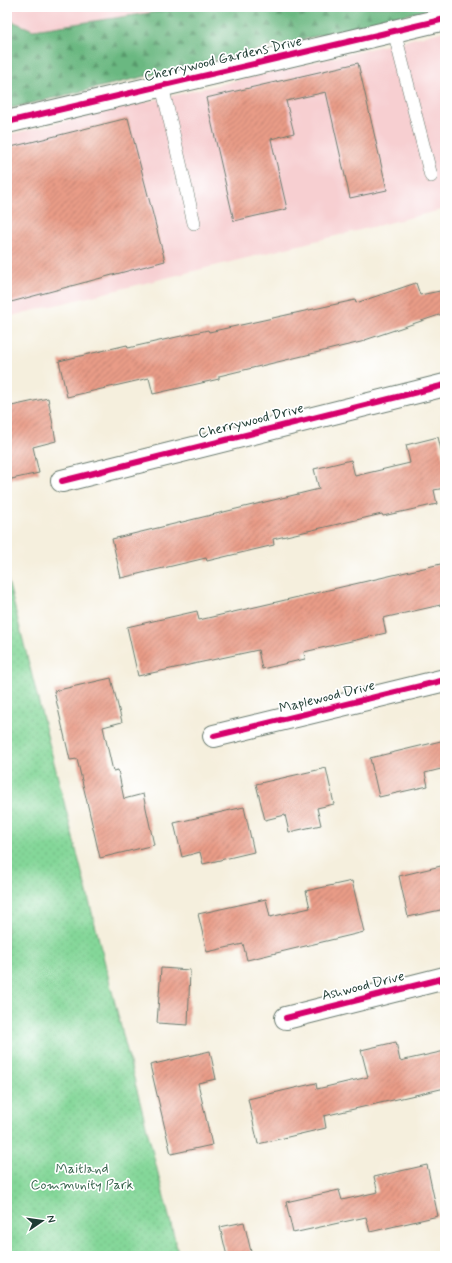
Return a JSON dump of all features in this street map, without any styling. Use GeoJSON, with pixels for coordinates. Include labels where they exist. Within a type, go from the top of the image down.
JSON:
{"type":"FeatureCollection","features":[{"type":"Feature","properties":{"kind":"street","name":"Cherrywood Gardens Drive"},"geometry":{"type":"LineString","coordinates":[[7,122],[445,18]]}},
{"type":"Feature","properties":{"kind":"street","name":"Cherrywood Drive"},"geometry":{"type":"LineString","coordinates":[[62,481],[445,385]]}},
{"type":"Feature","properties":{"kind":"street","name":"Maplewood Drive"},"geometry":{"type":"LineString","coordinates":[[214,736],[445,680]]}},
{"type":"Feature","properties":{"kind":"street","name":"Ashwood Drive"},"geometry":{"type":"LineString","coordinates":[[286,1018],[445,978]]}},
{"type":"Feature","properties":{"kind":"lane"},"geometry":{"type":"LineString","coordinates":[[394,31],[431,176]]}},
{"type":"Feature","properties":{"kind":"lane"},"geometry":{"type":"LineString","coordinates":[[162,86],[194,223]]}},
{"type":"Feature","properties":{"kind":"shaded area"},"geometry":{"type":"Polygon","coordinates":[[[7,7],[179,7],[169,10],[33,30],[7,19],[7,7]]]}},
{"type":"Feature","properties":{"kind":"shaded area"},"geometry":{"type":"Polygon","coordinates":[[[445,31],[445,209],[7,317],[7,135],[445,31]]]}},
{"type":"Feature","properties":{"kind":"green space"},"geometry":{"type":"Polygon","coordinates":[[[179,7],[440,7],[7,109],[7,19],[33,30],[169,10],[179,7]]]}},
{"type":"Feature","properties":{"kind":"green space","name":"Maitland Community Park"},"geometry":{"type":"Polygon","coordinates":[[[7,577],[179,1256],[7,1256],[7,577]]]}},
{"type":"Feature","properties":{"kind":"building"},"geometry":{"type":"Polygon","coordinates":[[[358,63],[387,190],[350,198],[326,92],[286,101],[294,133],[271,139],[287,209],[234,221],[206,98],[358,63]]]}},
{"type":"Feature","properties":{"kind":"building"},"geometry":{"type":"Polygon","coordinates":[[[128,118],[165,261],[11,302],[7,287],[7,148],[128,118]]]}},
{"type":"Feature","properties":{"kind":"building"},"geometry":{"type":"Polygon","coordinates":[[[416,283],[420,295],[445,290],[445,313],[365,341],[219,376],[219,379],[153,394],[149,378],[67,397],[59,361],[127,345],[128,348],[355,300],[356,303],[416,283]]]}},
{"type":"Feature","properties":{"kind":"building"},"geometry":{"type":"Polygon","coordinates":[[[48,398],[56,441],[33,447],[39,473],[7,480],[7,407],[48,398]]]}},
{"type":"Feature","properties":{"kind":"building"},"geometry":{"type":"Polygon","coordinates":[[[438,437],[445,466],[445,488],[434,490],[437,504],[383,516],[382,514],[273,539],[274,545],[207,561],[206,558],[121,578],[112,539],[319,489],[314,469],[351,460],[355,476],[410,463],[406,445],[438,437]]]}},
{"type":"Feature","properties":{"kind":"building"},"geometry":{"type":"Polygon","coordinates":[[[445,563],[445,604],[383,618],[386,633],[304,652],[305,659],[262,669],[258,650],[138,676],[127,627],[197,611],[199,620],[445,563]]]}},
{"type":"Feature","properties":{"kind":"building"},"geometry":{"type":"Polygon","coordinates":[[[111,678],[122,722],[103,727],[113,771],[118,770],[124,799],[143,794],[154,845],[100,858],[77,759],[70,760],[54,691],[111,678]]]}},
{"type":"Feature","properties":{"kind":"building"},"geometry":{"type":"Polygon","coordinates":[[[445,740],[445,768],[425,773],[428,786],[379,797],[370,758],[445,740]]]}},
{"type":"Feature","properties":{"kind":"building"},"geometry":{"type":"Polygon","coordinates":[[[326,768],[334,804],[317,808],[321,825],[289,832],[285,815],[265,820],[256,784],[326,768]]]}},
{"type":"Feature","properties":{"kind":"building"},"geometry":{"type":"Polygon","coordinates":[[[244,807],[254,852],[203,864],[200,852],[182,857],[174,823],[244,807]]]}},
{"type":"Feature","properties":{"kind":"building"},"geometry":{"type":"Polygon","coordinates":[[[445,865],[445,909],[408,917],[399,876],[445,865]]]}},
{"type":"Feature","properties":{"kind":"building"},"geometry":{"type":"Polygon","coordinates":[[[352,881],[364,932],[247,960],[243,944],[207,952],[198,914],[266,899],[270,917],[310,908],[306,891],[352,881]]]}},
{"type":"Feature","properties":{"kind":"building"},"geometry":{"type":"Polygon","coordinates":[[[161,968],[190,970],[188,1025],[157,1023],[161,968]]]}},
{"type":"Feature","properties":{"kind":"building"},"geometry":{"type":"Polygon","coordinates":[[[396,1042],[400,1061],[445,1051],[445,1088],[324,1116],[326,1128],[258,1144],[248,1099],[316,1083],[317,1089],[368,1077],[361,1050],[396,1042]]]}},
{"type":"Feature","properties":{"kind":"building"},"geometry":{"type":"Polygon","coordinates":[[[210,1051],[216,1079],[198,1083],[212,1145],[171,1154],[150,1065],[210,1051]]]}},
{"type":"Feature","properties":{"kind":"building"},"geometry":{"type":"Polygon","coordinates":[[[427,1165],[438,1216],[370,1232],[366,1217],[293,1233],[286,1202],[339,1190],[342,1200],[378,1192],[374,1177],[427,1165]]]}},
{"type":"Feature","properties":{"kind":"building"},"geometry":{"type":"Polygon","coordinates":[[[244,1222],[252,1256],[227,1256],[220,1227],[244,1222]]]}},
{"type":"Feature","properties":{"kind":"cycle path"},"geometry":{"type":"LineString","coordinates":[[7,122],[445,19]]}},
{"type":"Feature","properties":{"kind":"cycle path"},"geometry":{"type":"LineString","coordinates":[[62,481],[445,385]]}},
{"type":"Feature","properties":{"kind":"cycle path"},"geometry":{"type":"LineString","coordinates":[[214,736],[445,680]]}},
{"type":"Feature","properties":{"kind":"cycle path"},"geometry":{"type":"LineString","coordinates":[[286,1018],[445,978]]}}]}
